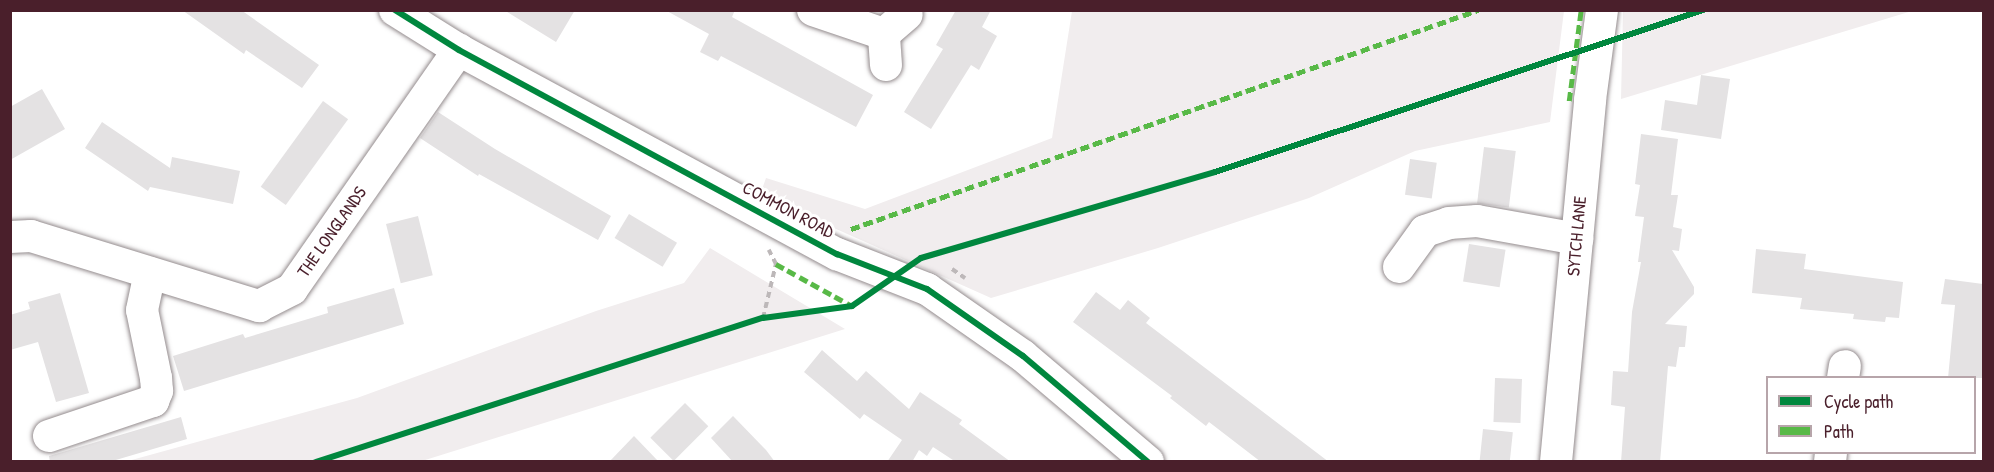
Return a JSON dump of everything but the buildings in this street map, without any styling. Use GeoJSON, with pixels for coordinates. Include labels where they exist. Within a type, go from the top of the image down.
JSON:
{"type":"FeatureCollection","features":[{"type":"Feature","properties":{"kind":"street","name":"COMMON ROAD"},"geometry":{"type":"LineString","coordinates":[[395,10],[459,50],[837,254],[927,289],[1023,356],[1148,462]]}},
{"type":"Feature","properties":{"kind":"street"},"geometry":{"type":"LineString","coordinates":[[813,10],[885,49],[907,14]]}},
{"type":"Feature","properties":{"kind":"street","name":"SYTCH LANE"},"geometry":{"type":"LineString","coordinates":[[1556,462],[1590,100],[1602,10]]}},
{"type":"Feature","properties":{"kind":"street","name":"THE LONGLANDS"},"geometry":{"type":"LineString","coordinates":[[10,237],[31,237],[260,306],[292,289],[459,50]]}},
{"type":"Feature","properties":{"kind":"street"},"geometry":{"type":"LineString","coordinates":[[1400,267],[1425,231],[1449,223],[1477,221],[1577,239]]}},
{"type":"Feature","properties":{"kind":"street"},"geometry":{"type":"LineString","coordinates":[[49,436],[153,401],[157,391],[156,378],[142,310],[150,273]]}},
{"type":"Feature","properties":{"kind":"path"},"geometry":{"type":"LineString","coordinates":[[763,318],[776,264]]}},
{"type":"Feature","properties":{"kind":"path"},"geometry":{"type":"LineString","coordinates":[[752,321],[774,316]]}},
{"type":"Feature","properties":{"kind":"shaded area"},"geometry":{"type":"Polygon","coordinates":[[[1623,10],[1912,11],[1621,99],[1623,10]]]}},
{"type":"Feature","properties":{"kind":"shaded area"},"geometry":{"type":"Polygon","coordinates":[[[1072,11],[1564,11],[1550,122],[1415,151],[1309,198],[1158,248],[991,298],[760,195],[766,178],[865,209],[1052,138],[1072,11]]]}},
{"type":"Feature","properties":{"kind":"shaded area"},"geometry":{"type":"Polygon","coordinates":[[[710,248],[845,329],[422,461],[128,461],[357,398],[596,311],[684,283],[710,248]]]}},
{"type":"Feature","properties":{"kind":"marked path"},"geometry":{"type":"LineString","coordinates":[[851,229],[1478,10]]}},
{"type":"Feature","properties":{"kind":"marked path"},"geometry":{"type":"LineString","coordinates":[[1569,101],[1581,10]]}},
{"type":"Feature","properties":{"kind":"marked path"},"geometry":{"type":"LineString","coordinates":[[776,264],[852,306]]}},
{"type":"Feature","properties":{"kind":"cycle path"},"geometry":{"type":"LineString","coordinates":[[395,10],[459,50],[837,254],[927,289],[1023,356],[1148,462]]}},
{"type":"Feature","properties":{"kind":"cycle path"},"geometry":{"type":"LineString","coordinates":[[316,462],[763,318],[852,306],[921,258],[1215,172],[1703,10]]}}]}
